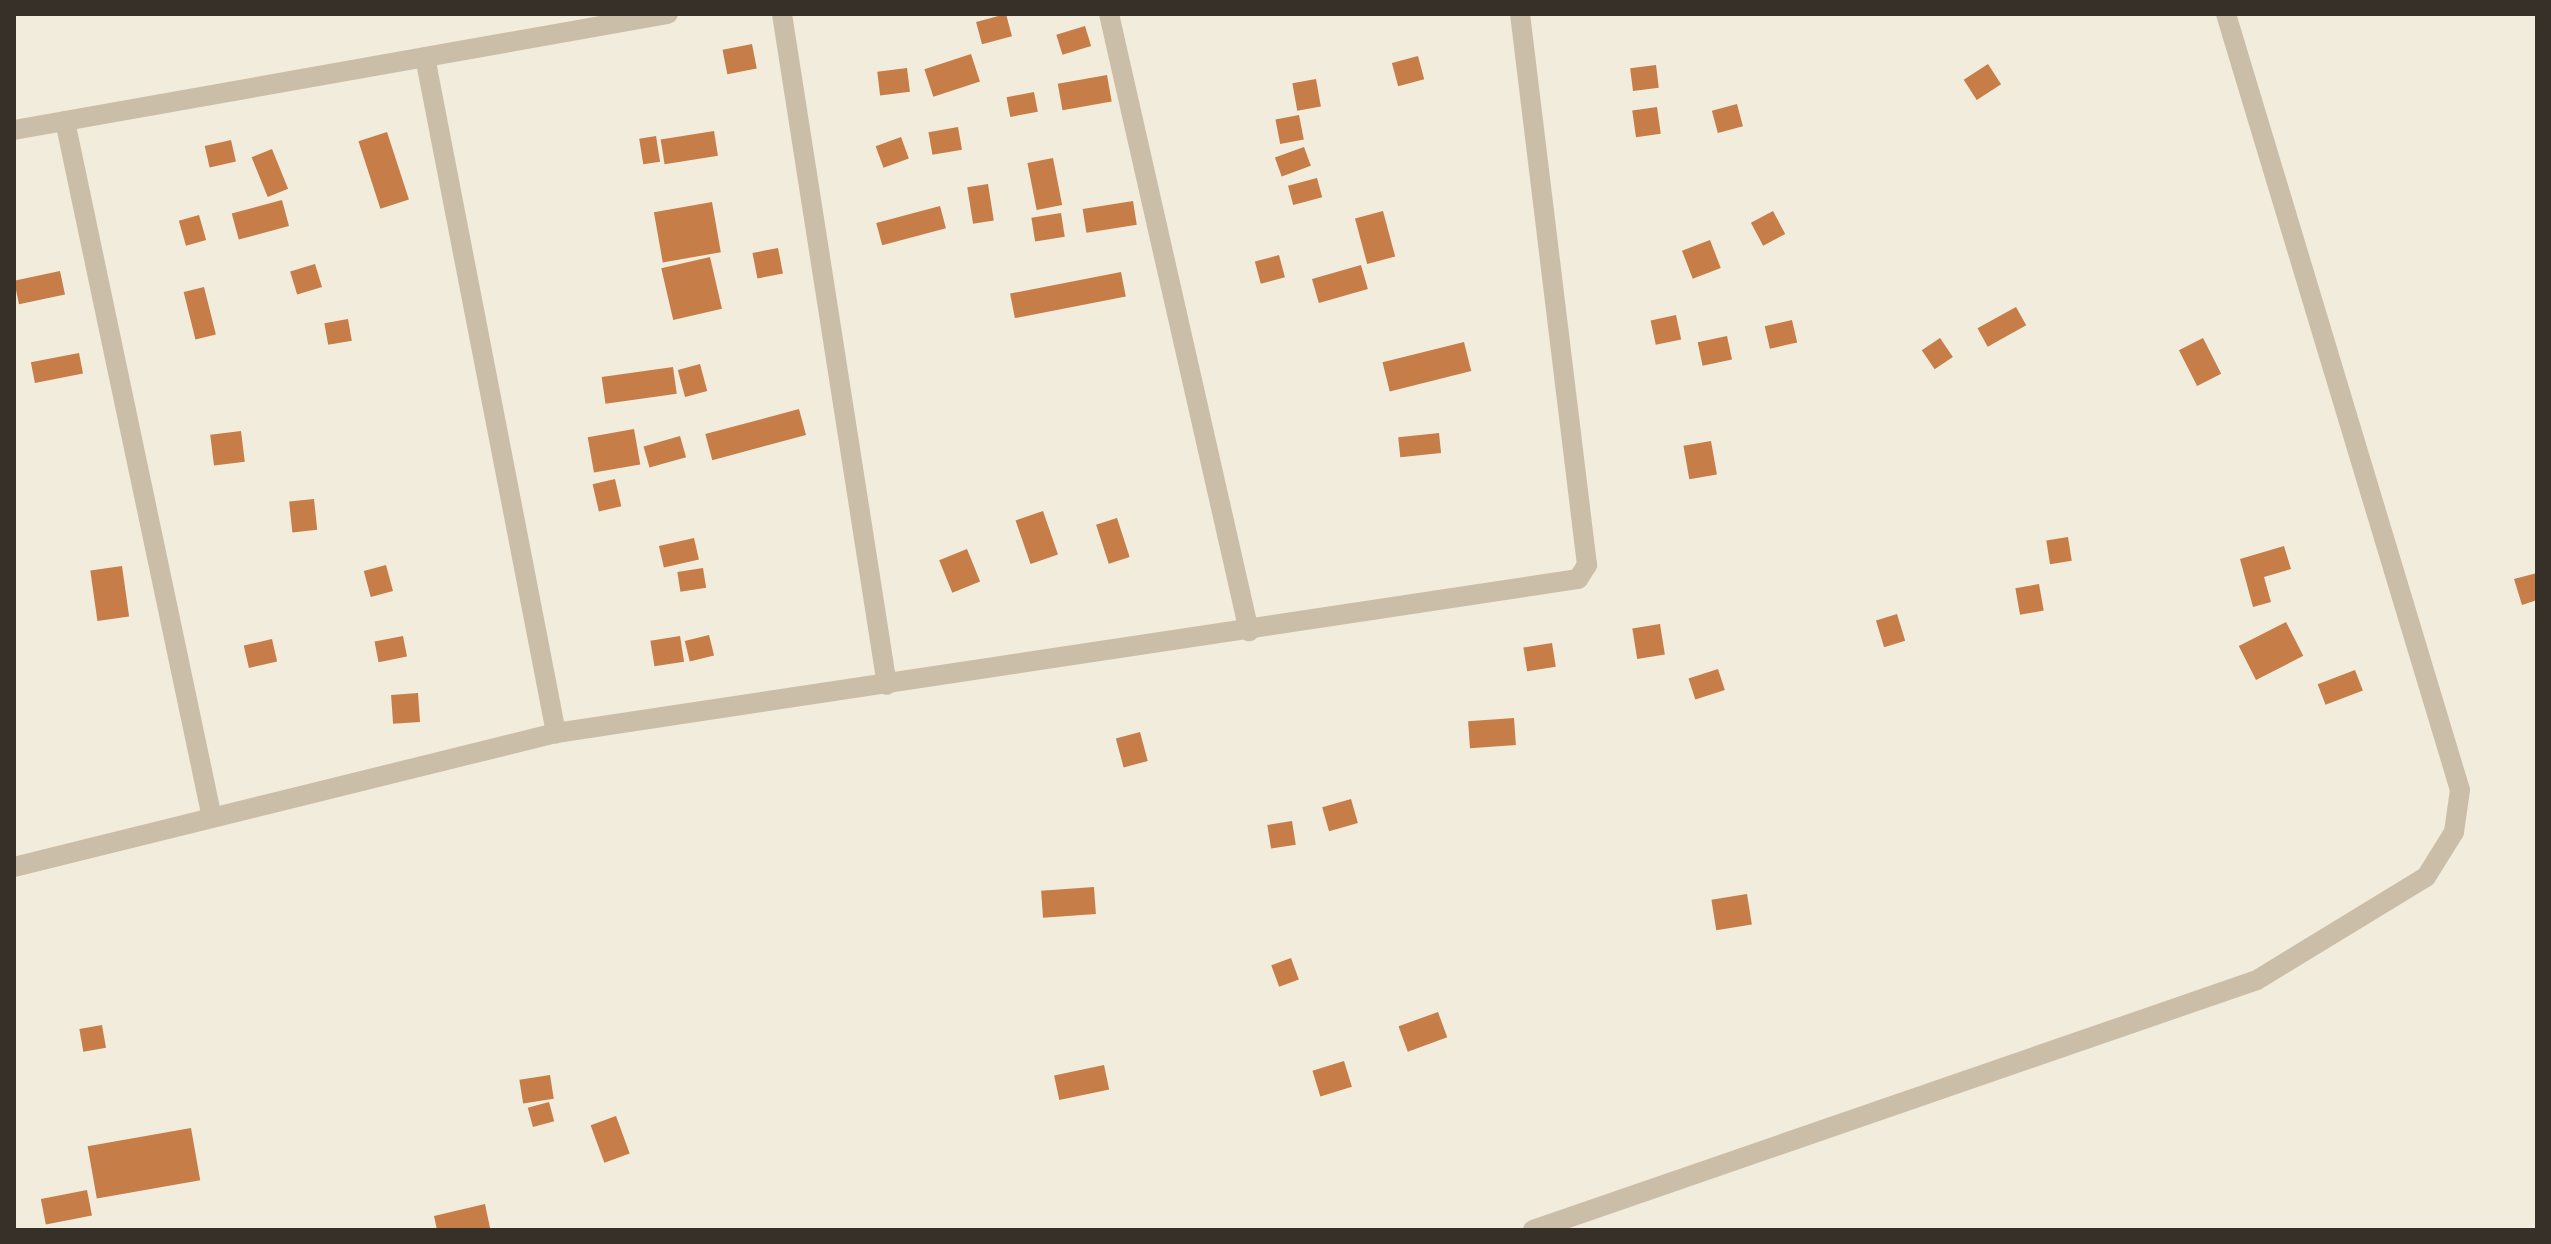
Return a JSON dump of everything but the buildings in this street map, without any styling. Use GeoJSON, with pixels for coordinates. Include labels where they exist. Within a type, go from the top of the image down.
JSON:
{"type":"FeatureCollection","features":[{"type":"Feature","properties":{"kind":"street"},"geometry":{"type":"LineString","coordinates":[[14,130],[668,14]]}},
{"type":"Feature","properties":{"kind":"street"},"geometry":{"type":"LineString","coordinates":[[782,14],[887,685]]}},
{"type":"Feature","properties":{"kind":"street"},"geometry":{"type":"LineString","coordinates":[[1109,14],[1249,631]]}},
{"type":"Feature","properties":{"kind":"street"},"geometry":{"type":"LineString","coordinates":[[14,867],[556,733],[1578,579],[1587,565],[1520,14]]}},
{"type":"Feature","properties":{"kind":"street"},"geometry":{"type":"LineString","coordinates":[[1533,1230],[2257,980],[2426,877],[2454,832],[2460,790],[2226,14]]}},
{"type":"Feature","properties":{"kind":"street"},"geometry":{"type":"LineString","coordinates":[[425,57],[556,733]]}},
{"type":"Feature","properties":{"kind":"street"},"geometry":{"type":"LineString","coordinates":[[65,121],[212,818]]}}]}
